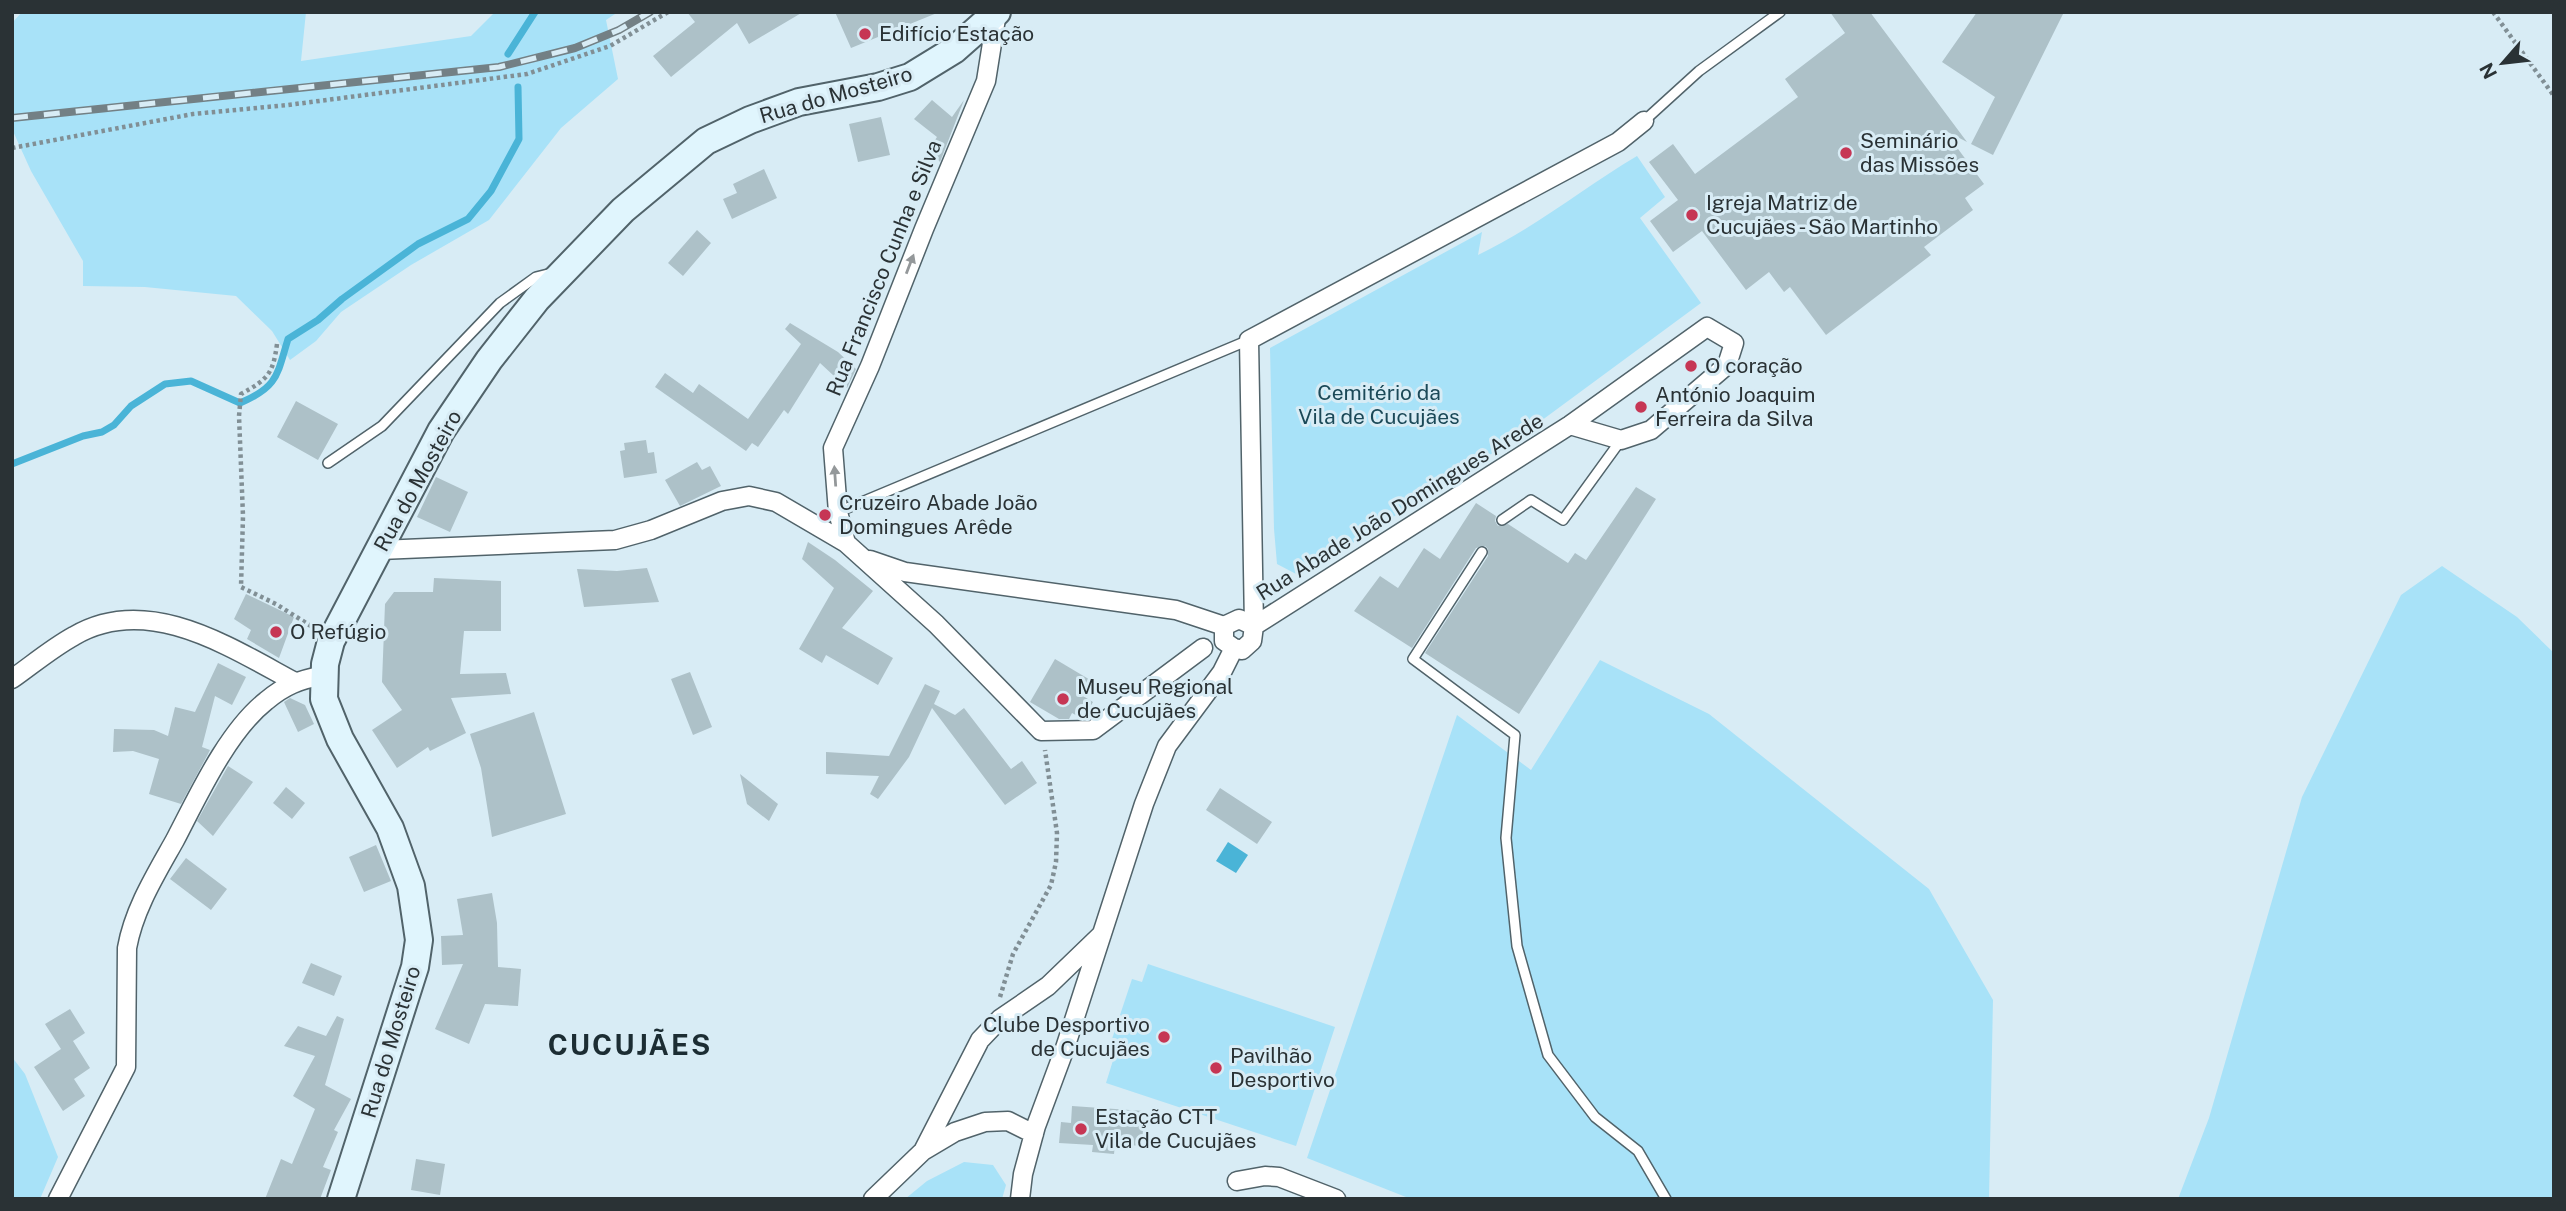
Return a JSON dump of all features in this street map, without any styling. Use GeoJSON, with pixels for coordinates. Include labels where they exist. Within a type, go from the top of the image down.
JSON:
{"type":"FeatureCollection","features":[{"type":"Feature","properties":{"kind":"main road","name":"Rua do Mosteiro"},"geometry":{"type":"LineString","coordinates":[[341,1199],[415,967],[419,940],[411,886],[390,828],[340,739],[324,699],[324,675],[331,641],[441,431],[489,360],[537,299],[623,210],[706,141],[750,120],[799,102],[878,87],[910,77],[954,50],[997,12]]}},
{"type":"Feature","properties":{"kind":"street","name":"Rua Francisco Cunha e Silva"},"geometry":{"type":"LineString","coordinates":[[846,543],[838,512],[833,448],[870,366],[986,81],[997,12]]}},
{"type":"Feature","properties":{"kind":"street"},"geometry":{"type":"LineString","coordinates":[[1224,626],[1224,641],[1234,648],[1242,650],[1252,641],[1254,626],[1249,340],[1618,142],[1644,121]]}},
{"type":"Feature","properties":{"kind":"street","name":"Rua Abade João Domingues Arede"},"geometry":{"type":"LineString","coordinates":[[1254,626],[1570,425],[1707,327],[1734,343],[1727,365],[1651,430],[1621,440]]}},
{"type":"Feature","properties":{"kind":"street"},"geometry":{"type":"LineString","coordinates":[[1570,425],[1621,440]]}},
{"type":"Feature","properties":{"kind":"street"},"geometry":{"type":"LineString","coordinates":[[380,550],[615,540],[651,530],[722,500],[749,496],[776,502],[846,543],[936,624],[1041,731],[1093,730],[1203,648]]}},
{"type":"Feature","properties":{"kind":"street"},"geometry":{"type":"LineString","coordinates":[[863,558],[905,572],[1176,610],[1224,626],[1239,619],[1254,626]]}},
{"type":"Feature","properties":{"kind":"street"},"geometry":{"type":"LineString","coordinates":[[12,679],[75,635],[114,621],[138,618],[166,622],[232,648],[293,681]]}},
{"type":"Feature","properties":{"kind":"street"},"geometry":{"type":"LineString","coordinates":[[1020,1199],[1023,1174],[1034,1134],[1104,932],[1144,804],[1167,746],[1222,672],[1234,648]]}},
{"type":"Feature","properties":{"kind":"street"},"geometry":{"type":"LineString","coordinates":[[58,1199],[126,1067],[127,948],[129,933],[142,900],[210,773],[231,741],[264,702],[293,681],[324,675]]}},
{"type":"Feature","properties":{"kind":"street"},"geometry":{"type":"LineString","coordinates":[[923,1151],[980,1040],[1000,1018],[1048,986],[1104,932]]}},
{"type":"Feature","properties":{"kind":"street"},"geometry":{"type":"LineString","coordinates":[[873,1199],[923,1151],[955,1132],[985,1122],[1008,1121],[1034,1134]]}},
{"type":"Feature","properties":{"kind":"street"},"geometry":{"type":"LineString","coordinates":[[1237,1181],[1265,1176],[1279,1177],[1336,1199]]}},
{"type":"Feature","properties":{"kind":"lane"},"geometry":{"type":"LineString","coordinates":[[1644,121],[1699,71],[1780,12]]}},
{"type":"Feature","properties":{"kind":"lane"},"geometry":{"type":"LineString","coordinates":[[328,463],[382,426],[500,303],[536,277],[564,271]]}},
{"type":"Feature","properties":{"kind":"lane"},"geometry":{"type":"LineString","coordinates":[[838,512],[1249,340]]}},
{"type":"Feature","properties":{"kind":"lane"},"geometry":{"type":"LineString","coordinates":[[1502,520],[1531,500],[1563,520],[1621,440]]}},
{"type":"Feature","properties":{"kind":"lane"},"geometry":{"type":"LineString","coordinates":[[1482,552],[1413,659],[1515,735],[1506,838],[1517,946],[1548,1055],[1595,1117],[1638,1151],[1666,1199]]}},
{"type":"Feature","properties":{"kind":"path"},"geometry":{"type":"LineString","coordinates":[[12,148],[193,114],[288,105],[527,74],[610,46],[668,12]]}},
{"type":"Feature","properties":{"kind":"path"},"geometry":{"type":"LineString","coordinates":[[2493,12],[2554,96]]}},
{"type":"Feature","properties":{"kind":"path"},"geometry":{"type":"LineString","coordinates":[[277,344],[274,367],[257,385],[241,394],[241,587],[276,604],[331,641]]}},
{"type":"Feature","properties":{"kind":"path"},"geometry":{"type":"LineString","coordinates":[[999,1002],[1002,984],[1013,954],[1051,885],[1056,862],[1057,833],[1048,764]]}},
{"type":"Feature","properties":{"kind":"green space"},"geometry":{"type":"Polygon","coordinates":[[[22,12],[306,12],[301,61],[471,36],[495,12],[618,12],[606,20],[618,79],[561,128],[489,220],[411,265],[341,312],[316,341],[290,360],[272,331],[236,296],[145,287],[83,286],[83,261],[31,171],[12,129],[12,23],[22,12]]]}},
{"type":"Feature","properties":{"kind":"green space","name":"Cemitério da Vila de Cucujães"},"geometry":{"type":"Polygon","coordinates":[[[1637,156],[1665,197],[1640,218],[1701,303],[1530,429],[1323,562],[1298,575],[1277,564],[1270,348],[1482,232],[1478,255],[1539,220],[1637,156]]]}},
{"type":"Feature","properties":{"kind":"green space"},"geometry":{"type":"Polygon","coordinates":[[[2442,566],[2517,617],[2554,653],[2554,1199],[2178,1199],[2209,1118],[2302,797],[2401,595],[2442,566]]]}},
{"type":"Feature","properties":{"kind":"green space"},"geometry":{"type":"Polygon","coordinates":[[[1600,660],[1709,714],[1929,889],[1993,1000],[1989,1199],[1411,1199],[1307,1158],[1457,715],[1531,770],[1600,660]]]}},
{"type":"Feature","properties":{"kind":"green space","name":"Pavilhão Desportivo"},"geometry":{"type":"Polygon","coordinates":[[[1148,964],[1335,1027],[1296,1146],[1106,1083],[1115,1054],[1108,1051],[1132,979],[1142,982],[1148,964]]]}},
{"type":"Feature","properties":{"kind":"green space"},"geometry":{"type":"Polygon","coordinates":[[[12,1057],[25,1074],[58,1157],[40,1199],[12,1199],[12,1057]]]}},
{"type":"Feature","properties":{"kind":"green space"},"geometry":{"type":"Polygon","coordinates":[[[964,1162],[993,1165],[1006,1185],[1002,1199],[905,1199],[927,1181],[964,1162]]]}},
{"type":"Feature","properties":{"kind":"shaded area"},"geometry":{"type":"Polygon","coordinates":[[[1228,842],[1248,855],[1236,873],[1216,861],[1228,842]]]}},
{"type":"Feature","properties":{"kind":"building"},"geometry":{"type":"Polygon","coordinates":[[[687,12],[803,12],[749,44],[737,23],[671,77],[653,56],[695,22],[687,12]]]}},
{"type":"Feature","properties":{"kind":"building","name":"Edifício Estação"},"geometry":{"type":"Polygon","coordinates":[[[835,12],[937,12],[937,13],[851,48],[835,12]]]}},
{"type":"Feature","properties":{"kind":"building","name":"Seminário das Missões"},"geometry":{"type":"Polygon","coordinates":[[[1830,12],[1870,12],[1967,142],[1944,130],[1984,184],[1965,198],[1973,210],[1924,247],[1931,255],[1826,335],[1790,287],[1784,292],[1769,272],[1746,290],[1702,231],[1673,252],[1650,221],[1678,200],[1649,162],[1673,144],[1695,174],[1798,97],[1785,79],[1845,33],[1830,12]]]}},
{"type":"Feature","properties":{"kind":"building"},"geometry":{"type":"Polygon","coordinates":[[[1977,12],[2064,12],[1993,155],[1971,144],[1995,97],[1942,62],[1977,12]]]}},
{"type":"Feature","properties":{"kind":"building"},"geometry":{"type":"Polygon","coordinates":[[[932,100],[952,117],[964,100],[940,162],[929,149],[937,137],[914,119],[932,100]]]}},
{"type":"Feature","properties":{"kind":"building"},"geometry":{"type":"Polygon","coordinates":[[[881,117],[890,155],[858,162],[849,124],[881,117]]]}},
{"type":"Feature","properties":{"kind":"building"},"geometry":{"type":"Polygon","coordinates":[[[764,169],[777,198],[732,219],[723,199],[737,193],[733,184],[764,169]]]}},
{"type":"Feature","properties":{"kind":"building"},"geometry":{"type":"Polygon","coordinates":[[[697,230],[711,243],[683,276],[668,263],[697,230]]]}},
{"type":"Feature","properties":{"kind":"building"},"geometry":{"type":"Polygon","coordinates":[[[790,323],[838,352],[856,369],[847,388],[820,363],[788,414],[784,410],[758,447],[752,443],[746,451],[655,387],[665,373],[693,393],[699,384],[748,419],[801,344],[785,329],[790,323]]]}},
{"type":"Feature","properties":{"kind":"building"},"geometry":{"type":"Polygon","coordinates":[[[296,401],[338,424],[318,460],[277,437],[296,401]]]}},
{"type":"Feature","properties":{"kind":"building"},"geometry":{"type":"Polygon","coordinates":[[[646,440],[648,453],[654,452],[657,473],[624,478],[620,451],[625,450],[624,443],[646,440]]]}},
{"type":"Feature","properties":{"kind":"building"},"geometry":{"type":"Polygon","coordinates":[[[697,462],[702,470],[710,466],[721,486],[680,506],[665,480],[697,462]]]}},
{"type":"Feature","properties":{"kind":"building"},"geometry":{"type":"Polygon","coordinates":[[[436,477],[468,492],[450,532],[417,517],[436,477]]]}},
{"type":"Feature","properties":{"kind":"building"},"geometry":{"type":"Polygon","coordinates":[[[1636,487],[1656,499],[1519,714],[1425,653],[1488,556],[1485,546],[1476,548],[1412,648],[1354,611],[1380,576],[1398,588],[1424,548],[1440,559],[1476,503],[1496,516],[1498,526],[1508,524],[1568,563],[1575,553],[1586,560],[1636,487]]]}},
{"type":"Feature","properties":{"kind":"building"},"geometry":{"type":"Polygon","coordinates":[[[808,542],[873,591],[842,628],[893,658],[878,685],[826,655],[822,663],[799,649],[834,588],[802,559],[808,542]]]}},
{"type":"Feature","properties":{"kind":"building"},"geometry":{"type":"Polygon","coordinates":[[[647,568],[659,602],[584,607],[577,569],[617,571],[647,568]]]}},
{"type":"Feature","properties":{"kind":"building"},"geometry":{"type":"Polygon","coordinates":[[[434,578],[501,581],[501,631],[464,631],[460,674],[506,673],[511,694],[451,698],[466,733],[430,751],[428,747],[397,768],[372,730],[402,710],[382,682],[385,604],[394,592],[433,592],[434,578]]]}},
{"type":"Feature","properties":{"kind":"building"},"geometry":{"type":"Polygon","coordinates":[[[246,594],[294,617],[279,658],[247,639],[251,630],[234,619],[246,594]]]}},
{"type":"Feature","properties":{"kind":"building"},"geometry":{"type":"Polygon","coordinates":[[[1055,659],[1092,681],[1083,696],[1093,702],[1083,719],[1072,713],[1069,719],[1059,719],[1030,702],[1055,659]]]}},
{"type":"Feature","properties":{"kind":"building"},"geometry":{"type":"Polygon","coordinates":[[[218,663],[246,677],[232,705],[215,696],[202,747],[210,750],[208,754],[181,804],[149,794],[159,759],[133,751],[113,752],[114,729],[154,730],[168,736],[175,707],[195,712],[218,663]]]}},
{"type":"Feature","properties":{"kind":"building"},"geometry":{"type":"Polygon","coordinates":[[[690,672],[712,727],[693,735],[671,679],[690,672]]]}},
{"type":"Feature","properties":{"kind":"building"},"geometry":{"type":"Polygon","coordinates":[[[925,684],[940,691],[934,704],[955,715],[964,708],[1011,769],[1022,761],[1037,783],[1005,805],[932,708],[909,757],[878,799],[870,794],[879,776],[826,774],[826,752],[889,756],[925,684]]]}},
{"type":"Feature","properties":{"kind":"building"},"geometry":{"type":"Polygon","coordinates":[[[290,698],[305,705],[314,724],[298,732],[284,702],[290,698]]]}},
{"type":"Feature","properties":{"kind":"building"},"geometry":{"type":"Polygon","coordinates":[[[534,712],[566,814],[492,837],[481,768],[470,734],[534,712]]]}},
{"type":"Feature","properties":{"kind":"building"},"geometry":{"type":"Polygon","coordinates":[[[228,766],[253,782],[213,836],[197,821],[228,766]]]}},
{"type":"Feature","properties":{"kind":"building"},"geometry":{"type":"Polygon","coordinates":[[[740,774],[778,804],[769,821],[747,804],[740,774]]]}},
{"type":"Feature","properties":{"kind":"building"},"geometry":{"type":"Polygon","coordinates":[[[286,787],[305,803],[292,819],[273,803],[286,787]]]}},
{"type":"Feature","properties":{"kind":"building"},"geometry":{"type":"Polygon","coordinates":[[[1220,788],[1272,822],[1257,844],[1206,810],[1220,788]]]}},
{"type":"Feature","properties":{"kind":"building"},"geometry":{"type":"Polygon","coordinates":[[[376,845],[391,881],[364,892],[349,857],[376,845]]]}},
{"type":"Feature","properties":{"kind":"building"},"geometry":{"type":"Polygon","coordinates":[[[186,858],[227,889],[211,910],[170,879],[186,858]]]}},
{"type":"Feature","properties":{"kind":"building"},"geometry":{"type":"Polygon","coordinates":[[[492,893],[497,923],[498,967],[521,969],[518,1006],[485,1004],[469,1044],[435,1029],[463,964],[442,965],[441,936],[463,935],[457,899],[492,893]]]}},
{"type":"Feature","properties":{"kind":"building"},"geometry":{"type":"Polygon","coordinates":[[[311,963],[342,976],[334,996],[302,983],[311,963]]]}},
{"type":"Feature","properties":{"kind":"building"},"geometry":{"type":"Polygon","coordinates":[[[70,1009],[85,1033],[73,1041],[90,1068],[74,1079],[85,1096],[63,1111],[34,1067],[61,1049],[45,1024],[70,1009]]]}},
{"type":"Feature","properties":{"kind":"building"},"geometry":{"type":"Polygon","coordinates":[[[337,1016],[344,1019],[325,1085],[351,1099],[334,1130],[338,1132],[323,1167],[331,1170],[320,1199],[265,1199],[281,1159],[292,1164],[315,1109],[293,1096],[315,1056],[284,1046],[298,1026],[326,1036],[337,1016]]]}},
{"type":"Feature","properties":{"kind":"building"},"geometry":{"type":"Polygon","coordinates":[[[1072,1106],[1144,1111],[1142,1146],[1115,1144],[1114,1154],[1092,1152],[1093,1145],[1059,1143],[1061,1122],[1071,1123],[1072,1106]]]}},
{"type":"Feature","properties":{"kind":"building"},"geometry":{"type":"Polygon","coordinates":[[[416,1159],[445,1164],[440,1195],[411,1190],[416,1159]]]}},
{"type":"Feature","properties":{"kind":"waterway"},"geometry":{"type":"LineString","coordinates":[[508,54],[535,12]]}},
{"type":"Feature","properties":{"kind":"waterway"},"geometry":{"type":"LineString","coordinates":[[12,464],[83,436],[102,432],[114,425],[131,406],[165,384],[191,381],[240,403],[262,391],[274,379],[288,339],[318,320],[342,299],[418,244],[468,219],[491,191],[519,139],[518,87]]}},
{"type":"Feature","properties":{"kind":"railway"},"geometry":{"type":"LineString","coordinates":[[12,118],[499,67],[575,48],[619,30],[650,12]]}},
{"type":"Feature","properties":{"kind":"place","name":"Edifício Estação"},"geometry":{"type":"Point","coordinates":[865,34]}},
{"type":"Feature","properties":{"kind":"place","name":"Seminário das Missões"},"geometry":{"type":"Point","coordinates":[1846,153]}},
{"type":"Feature","properties":{"kind":"place","name":"Igreja Matriz de Cucujães - São Martinho"},"geometry":{"type":"Point","coordinates":[1692,215]}},
{"type":"Feature","properties":{"kind":"place","name":"O coração"},"geometry":{"type":"Point","coordinates":[1691,366]}},
{"type":"Feature","properties":{"kind":"place","name":"António Joaquim Ferreira da Silva"},"geometry":{"type":"Point","coordinates":[1641,407]}},
{"type":"Feature","properties":{"kind":"place","name":"Cruzeiro Abade João Domingues Arêde"},"geometry":{"type":"Point","coordinates":[825,515]}},
{"type":"Feature","properties":{"kind":"place","name":"O Refúgio"},"geometry":{"type":"Point","coordinates":[276,632]}},
{"type":"Feature","properties":{"kind":"place","name":"Museu Regional de Cucujães"},"geometry":{"type":"Point","coordinates":[1063,699]}},
{"type":"Feature","properties":{"kind":"place","name":"Clube Desportivo de Cucujães"},"geometry":{"type":"Point","coordinates":[1164,1037]}},
{"type":"Feature","properties":{"kind":"place","name":"Pavilhão Desportivo"},"geometry":{"type":"Point","coordinates":[1216,1068]}},
{"type":"Feature","properties":{"kind":"place","name":"Estação CTT Vila de Cucujães"},"geometry":{"type":"Point","coordinates":[1081,1129]}},
{"type":"Feature","properties":{"kind":"district","name":"CUCUJÃES"},"geometry":{"type":"Point","coordinates":[630,1045]}}]}
